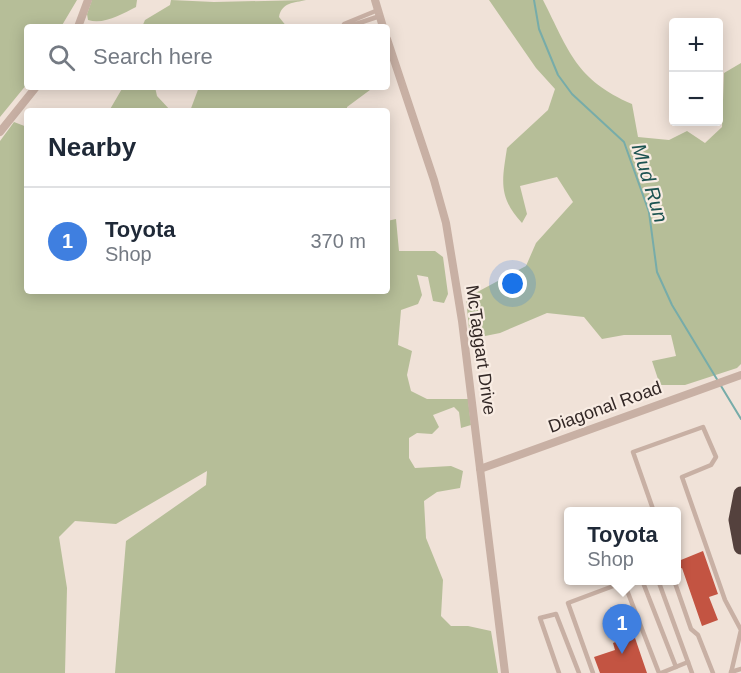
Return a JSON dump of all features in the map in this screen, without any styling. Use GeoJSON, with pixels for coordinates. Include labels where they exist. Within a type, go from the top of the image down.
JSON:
{"type":"FeatureCollection","features":[{"type":"Feature","properties":{"kind":"highway"},"geometry":{"type":"LineString","coordinates":[[741,494],[736,520],[741,547]]}},
{"type":"Feature","properties":{"kind":"street"},"geometry":{"type":"LineString","coordinates":[[79,24],[88,0]]}},
{"type":"Feature","properties":{"kind":"street"},"geometry":{"type":"LineString","coordinates":[[375,0],[382,24]]}},
{"type":"Feature","properties":{"kind":"street","name":"McTaggart Drive"},"geometry":{"type":"LineString","coordinates":[[390,48],[443,211],[462,321],[505,673]]}},
{"type":"Feature","properties":{"kind":"street"},"geometry":{"type":"LineString","coordinates":[[0,132],[34,90]]}},
{"type":"Feature","properties":{"kind":"street","name":"Diagonal Road"},"geometry":{"type":"LineString","coordinates":[[480,469],[741,375]]}},
{"type":"Feature","properties":{"kind":"lane"},"geometry":{"type":"LineString","coordinates":[[354,24],[379,13]]}},
{"type":"Feature","properties":{"kind":"lane"},"geometry":{"type":"LineString","coordinates":[[344,24],[379,13]]}},
{"type":"Feature","properties":{"kind":"lane"},"geometry":{"type":"LineString","coordinates":[[652,507],[633,452],[703,427],[716,456],[711,465],[682,477],[725,600],[741,630],[731,673]]}},
{"type":"Feature","properties":{"kind":"lane"},"geometry":{"type":"LineString","coordinates":[[593,673],[568,603],[614,585]]}},
{"type":"Feature","properties":{"kind":"lane"},"geometry":{"type":"LineString","coordinates":[[626,585],[660,673],[688,662]]}},
{"type":"Feature","properties":{"kind":"lane"},"geometry":{"type":"LineString","coordinates":[[644,585],[676,667]]}},
{"type":"Feature","properties":{"kind":"lane"},"geometry":{"type":"LineString","coordinates":[[660,585],[692,673]]}},
{"type":"Feature","properties":{"kind":"lane"},"geometry":{"type":"LineString","coordinates":[[676,585],[691,629],[698,635],[713,673]]}},
{"type":"Feature","properties":{"kind":"lane"},"geometry":{"type":"LineString","coordinates":[[559,673],[540,618],[556,614],[579,673]]}},
{"type":"Feature","properties":{"kind":"lane"},"geometry":{"type":"LineString","coordinates":[[731,673],[741,669]]}},
{"type":"Feature","properties":{"kind":"green space"},"geometry":{"type":"Polygon","coordinates":[[[0,0],[77,0],[63,24],[24,24],[24,88],[0,117],[0,0]]]}},
{"type":"Feature","properties":{"kind":"green space"},"geometry":{"type":"Polygon","coordinates":[[[92,0],[137,0],[136,7],[125,13],[107,20],[94,21],[88,20],[87,14],[92,0]]]}},
{"type":"Feature","properties":{"kind":"green space"},"geometry":{"type":"Polygon","coordinates":[[[171,0],[214,2],[306,0],[289,4],[283,8],[279,17],[285,24],[143,24],[145,20],[170,5],[171,0]]]}},
{"type":"Feature","properties":{"kind":"green space"},"geometry":{"type":"Polygon","coordinates":[[[489,0],[543,0],[568,49],[586,74],[613,95],[632,104],[638,137],[669,140],[687,131],[705,143],[723,126],[724,73],[741,63],[741,364],[737,368],[685,385],[660,385],[652,361],[676,356],[671,335],[624,335],[602,339],[584,317],[547,313],[500,333],[470,339],[466,298],[526,266],[536,243],[573,202],[557,177],[520,186],[527,214],[522,223],[505,197],[503,179],[507,148],[548,110],[555,89],[536,68],[489,0]]]}},
{"type":"Feature","properties":{"kind":"green space"},"geometry":{"type":"Polygon","coordinates":[[[121,90],[156,90],[157,96],[168,108],[111,108],[121,90]]]}},
{"type":"Feature","properties":{"kind":"green space"},"geometry":{"type":"Polygon","coordinates":[[[198,90],[370,90],[347,108],[191,108],[198,90]]]}},
{"type":"Feature","properties":{"kind":"green space"},"geometry":{"type":"Polygon","coordinates":[[[14,122],[24,126],[24,294],[390,294],[390,220],[396,219],[399,251],[435,251],[443,257],[448,294],[444,303],[433,301],[428,277],[417,275],[422,295],[418,304],[401,310],[398,345],[412,351],[407,375],[411,391],[427,399],[468,399],[471,425],[461,428],[459,412],[454,407],[433,415],[439,427],[432,434],[417,433],[409,438],[409,458],[415,468],[451,466],[463,471],[460,488],[437,492],[424,501],[426,538],[443,580],[441,616],[451,626],[468,626],[491,631],[498,673],[115,673],[126,541],[206,485],[207,471],[116,524],[75,521],[59,537],[67,588],[65,673],[0,673],[0,141],[14,122]]]}},
{"type":"Feature","properties":{"kind":"building"},"geometry":{"type":"Polygon","coordinates":[[[703,551],[718,594],[709,597],[718,620],[702,626],[681,568],[681,560],[703,551]]]}},
{"type":"Feature","properties":{"kind":"building"},"geometry":{"type":"Polygon","coordinates":[[[634,635],[647,673],[600,673],[594,657],[615,650],[613,643],[634,635]]]}},
{"type":"Feature","properties":{"kind":"waterway","name":"Mud Run"},"geometry":{"type":"LineString","coordinates":[[534,0],[539,29],[558,75],[572,94],[624,142],[649,212],[657,272],[672,305],[741,419]]}},
{"type":"Feature","properties":{"kind":"place","name":"Toyota"},"geometry":{"type":"Point","coordinates":[622,654]}}]}
